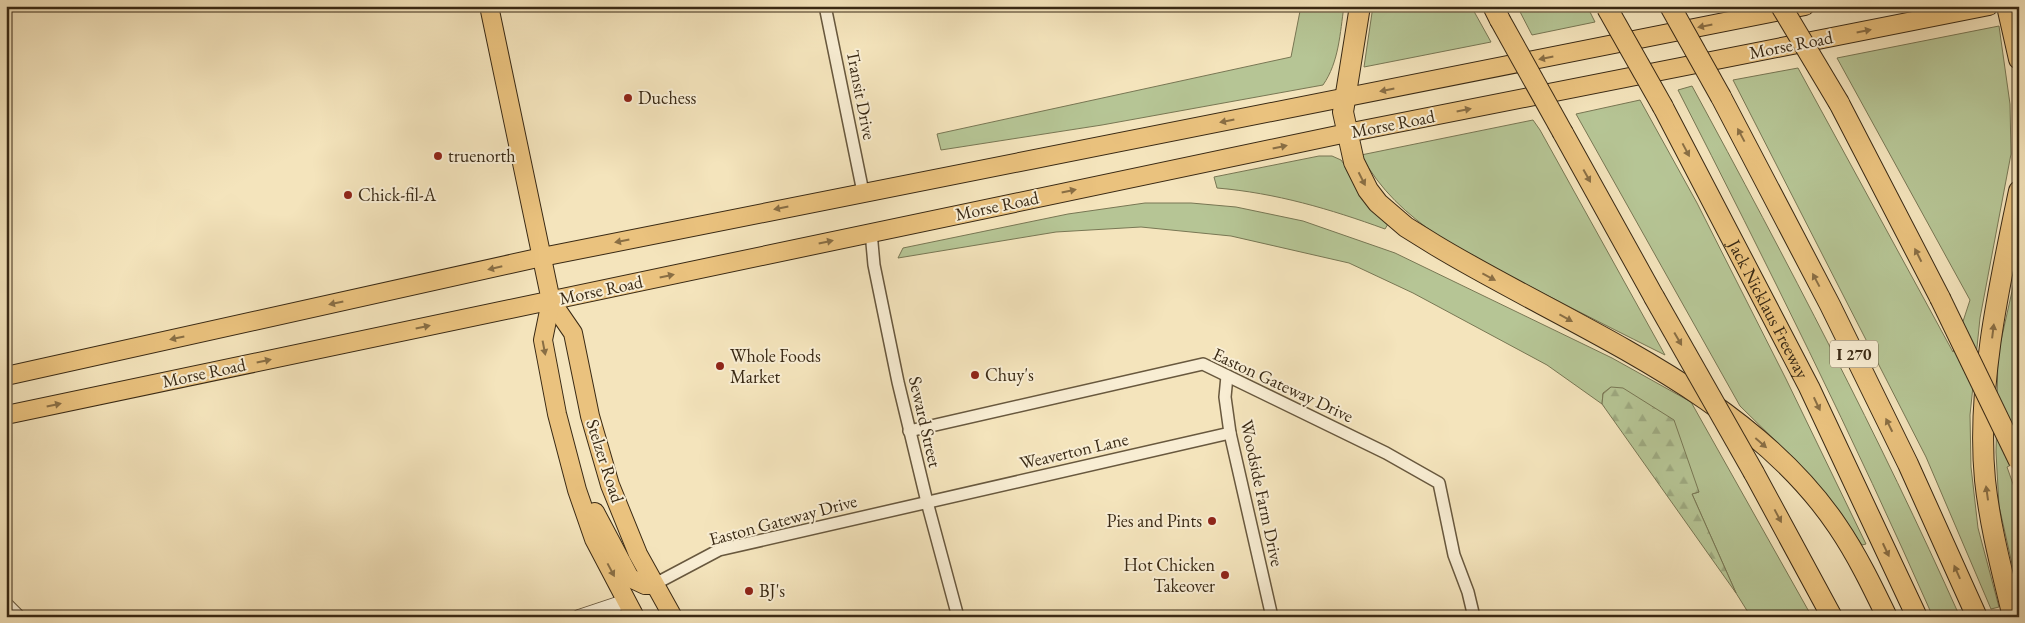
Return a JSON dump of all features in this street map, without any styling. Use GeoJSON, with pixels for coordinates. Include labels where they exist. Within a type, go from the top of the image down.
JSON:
{"type":"FeatureCollection","features":[{"type":"Feature","properties":{"kind":"highway"},"geometry":{"type":"LineString","coordinates":[[1360,6],[1343,112],[1354,162],[1368,190],[1378,203],[1406,227],[1473,268],[1676,379],[1739,423],[1776,456],[1838,526],[1863,568],[1887,617]]}},
{"type":"Feature","properties":{"kind":"highway","name":"I 270"},"geometry":{"type":"LineString","coordinates":[[1670,6],[1721,97],[1851,349],[1908,464],[1977,617]]}},
{"type":"Feature","properties":{"kind":"highway"},"geometry":{"type":"LineString","coordinates":[[1781,6],[1839,103],[1940,298],[2019,461]]}},
{"type":"Feature","properties":{"kind":"highway"},"geometry":{"type":"LineString","coordinates":[[2007,6],[2019,59]]}},
{"type":"Feature","properties":{"kind":"highway","name":"Jack Nicklaus Freeway"},"geometry":{"type":"LineString","coordinates":[[1607,7],[1663,107],[1809,388],[1917,617]]}},
{"type":"Feature","properties":{"kind":"highway"},"geometry":{"type":"LineString","coordinates":[[1496,13],[1754,473],[1832,617]]}},
{"type":"Feature","properties":{"kind":"highway"},"geometry":{"type":"LineString","coordinates":[[2013,617],[1994,541],[1985,479],[1983,417],[1998,296],[2019,191]]}},
{"type":"Feature","properties":{"kind":"main road","name":"Stelzer Road"},"geometry":{"type":"LineString","coordinates":[[489,6],[551,300],[573,333],[590,416],[610,485],[638,554],[653,585],[673,617]]}},
{"type":"Feature","properties":{"kind":"main road","name":"Morse Road"},"geometry":{"type":"LineString","coordinates":[[6,376],[542,257],[1805,6]]}},
{"type":"Feature","properties":{"kind":"main road","name":"Morse Road"},"geometry":{"type":"LineString","coordinates":[[6,415],[1347,133],[1989,6]]}},
{"type":"Feature","properties":{"kind":"main road","name":"Stelzer Road"},"geometry":{"type":"LineString","coordinates":[[551,300],[543,340],[557,414],[574,475],[576,490],[594,539],[636,617]]}},
{"type":"Feature","properties":{"kind":"main road"},"geometry":{"type":"LineString","coordinates":[[574,475],[584,490],[630,578],[645,585],[653,585]]}},
{"type":"Feature","properties":{"kind":"street","name":"Transit Drive"},"geometry":{"type":"LineString","coordinates":[[825,6],[863,192]]}},
{"type":"Feature","properties":{"kind":"street","name":"Seward Street"},"geometry":{"type":"LineString","coordinates":[[871,232],[874,265],[909,431],[958,617]]}},
{"type":"Feature","properties":{"kind":"street","name":"Easton Gateway Drive"},"geometry":{"type":"LineString","coordinates":[[909,431],[1203,364],[1386,453],[1439,483],[1454,555],[1468,592],[1474,617]]}},
{"type":"Feature","properties":{"kind":"street","name":"Woodside Farm Drive"},"geometry":{"type":"LineString","coordinates":[[1227,376],[1225,397],[1230,433],[1272,617]]}},
{"type":"Feature","properties":{"kind":"street","name":"Weaverton Lane"},"geometry":{"type":"LineString","coordinates":[[927,502],[1230,433]]}},
{"type":"Feature","properties":{"kind":"street","name":"Easton Gateway Drive"},"geometry":{"type":"LineString","coordinates":[[653,585],[719,550],[927,502]]}},
{"type":"Feature","properties":{"kind":"street"},"geometry":{"type":"LineString","coordinates":[[579,617],[627,601]]}},
{"type":"Feature","properties":{"kind":"street"},"geometry":{"type":"LineString","coordinates":[[6,605],[18,617]]}},
{"type":"Feature","properties":{"kind":"green space"},"geometry":{"type":"Polygon","coordinates":[[[1301,6],[1344,6],[1336,57],[1323,85],[1102,125],[941,150],[937,134],[1291,57],[1301,6]]]}},
{"type":"Feature","properties":{"kind":"green space"},"geometry":{"type":"Polygon","coordinates":[[[1373,6],[1471,6],[1491,42],[1364,67],[1373,6]]]}},
{"type":"Feature","properties":{"kind":"green space"},"geometry":{"type":"Polygon","coordinates":[[[1517,6],[1587,6],[1595,22],[1532,35],[1517,6]]]}},
{"type":"Feature","properties":{"kind":"green space"},"geometry":{"type":"Polygon","coordinates":[[[1999,26],[2010,104],[2011,154],[1980,318],[1970,415],[1971,467],[1978,528],[1999,607],[1991,609],[1926,457],[1733,80],[1798,68],[1953,352],[1970,300],[1837,58],[1999,26]]]}},
{"type":"Feature","properties":{"kind":"green space"},"geometry":{"type":"Polygon","coordinates":[[[1692,86],[1763,217],[1865,416],[1960,617],[1933,617],[1809,352],[1678,90],[1692,86]]]}},
{"type":"Feature","properties":{"kind":"green space"},"geometry":{"type":"Polygon","coordinates":[[[1640,100],[1697,203],[1786,379],[1866,544],[1862,545],[1837,509],[1798,463],[1740,406],[1576,114],[1640,100]]]}},
{"type":"Feature","properties":{"kind":"green space"},"geometry":{"type":"Polygon","coordinates":[[[1533,120],[1665,355],[1488,265],[1439,236],[1395,201],[1361,155],[1533,120]]]}},
{"type":"Feature","properties":{"kind":"green space"},"geometry":{"type":"Polygon","coordinates":[[[1319,156],[1332,156],[1341,160],[1388,224],[1385,229],[1344,215],[1282,198],[1217,188],[1214,177],[1319,156]]]}},
{"type":"Feature","properties":{"kind":"green space"},"geometry":{"type":"Polygon","coordinates":[[[1145,203],[1191,203],[1236,207],[1303,221],[1395,253],[1612,358],[1691,402],[1812,617],[1751,617],[1736,593],[1692,494],[1699,492],[1611,387],[1603,393],[1602,404],[1547,365],[1413,293],[1349,263],[1231,236],[1141,227],[1056,232],[898,258],[903,248],[1068,214],[1145,203]]]}},
{"type":"Feature","properties":{"kind":"green space"},"geometry":{"type":"Polygon","coordinates":[[[2019,260],[2019,461],[2007,467],[2019,501],[2019,595],[1999,506],[1996,452],[1998,354],[2019,260]]]}},
{"type":"Feature","properties":{"kind":"green space"},"geometry":{"type":"Polygon","coordinates":[[[1611,387],[1623,388],[1674,420],[1699,492],[1692,494],[1736,593],[1602,404],[1603,394],[1611,387]]]}},
{"type":"Feature","properties":{"kind":"place","name":"Duchess"},"geometry":{"type":"Point","coordinates":[628,98]}},
{"type":"Feature","properties":{"kind":"place","name":"truenorth"},"geometry":{"type":"Point","coordinates":[438,156]}},
{"type":"Feature","properties":{"kind":"place","name":"Chick-fil-A"},"geometry":{"type":"Point","coordinates":[348,195]}},
{"type":"Feature","properties":{"kind":"place","name":"Whole Foods Market"},"geometry":{"type":"Point","coordinates":[720,366]}},
{"type":"Feature","properties":{"kind":"place","name":"Chuy's"},"geometry":{"type":"Point","coordinates":[975,375]}},
{"type":"Feature","properties":{"kind":"place","name":"Pies and Pints"},"geometry":{"type":"Point","coordinates":[1212,521]}},
{"type":"Feature","properties":{"kind":"place","name":"Hot Chicken Takeover"},"geometry":{"type":"Point","coordinates":[1225,575]}},
{"type":"Feature","properties":{"kind":"place","name":"BJ's"},"geometry":{"type":"Point","coordinates":[749,591]}}]}
